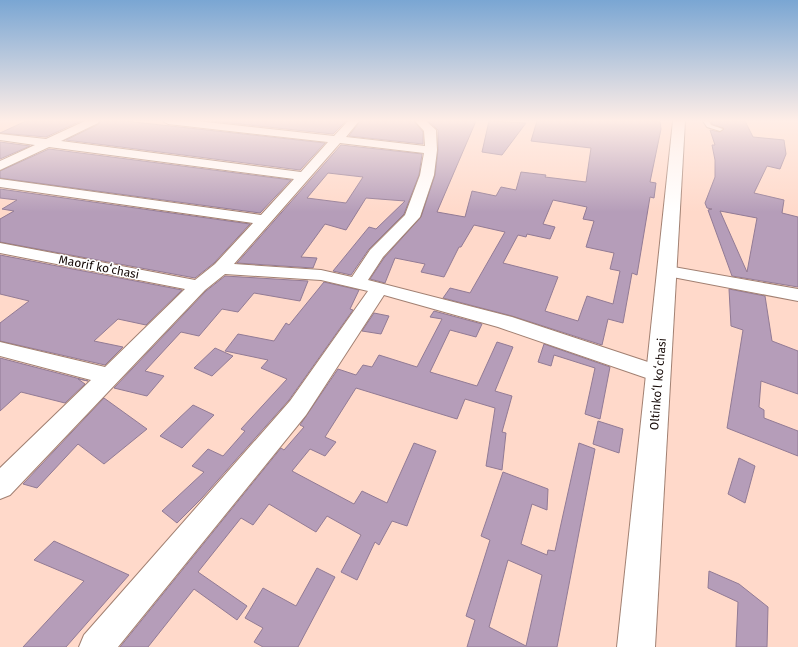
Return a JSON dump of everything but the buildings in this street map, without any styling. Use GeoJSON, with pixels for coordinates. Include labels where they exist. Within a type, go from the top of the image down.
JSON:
{"type":"FeatureCollection","features":[{"type":"Feature","properties":{"kind":"main road","name":"Oltinkoʻl koʻchasi"},"geometry":{"type":"LineString","coordinates":[[636,647],[678,151]]}},
{"type":"Feature","properties":{"kind":"street"},"geometry":{"type":"LineString","coordinates":[[0,166],[31,151]]}},
{"type":"Feature","properties":{"kind":"street"},"geometry":{"type":"LineString","coordinates":[[112,151],[304,176]]}},
{"type":"Feature","properties":{"kind":"street"},"geometry":{"type":"LineString","coordinates":[[0,486],[199,286],[221,268],[327,151]]}},
{"type":"Feature","properties":{"kind":"street"},"geometry":{"type":"LineString","coordinates":[[96,647],[298,408],[368,286],[376,254],[412,217],[427,175],[431,151]]}},
{"type":"Feature","properties":{"kind":"street"},"geometry":{"type":"LineString","coordinates":[[0,183],[265,220]]}},
{"type":"Feature","properties":{"kind":"street","name":"Maorif koʻchasi"},"geometry":{"type":"LineString","coordinates":[[0,248],[199,286]]}},
{"type":"Feature","properties":{"kind":"street"},"geometry":{"type":"LineString","coordinates":[[221,268],[321,275],[368,286],[505,322],[658,374]]}},
{"type":"Feature","properties":{"kind":"street"},"geometry":{"type":"LineString","coordinates":[[668,271],[798,295]]}},
{"type":"Feature","properties":{"kind":"street"},"geometry":{"type":"LineString","coordinates":[[0,349],[108,376]]}}]}
